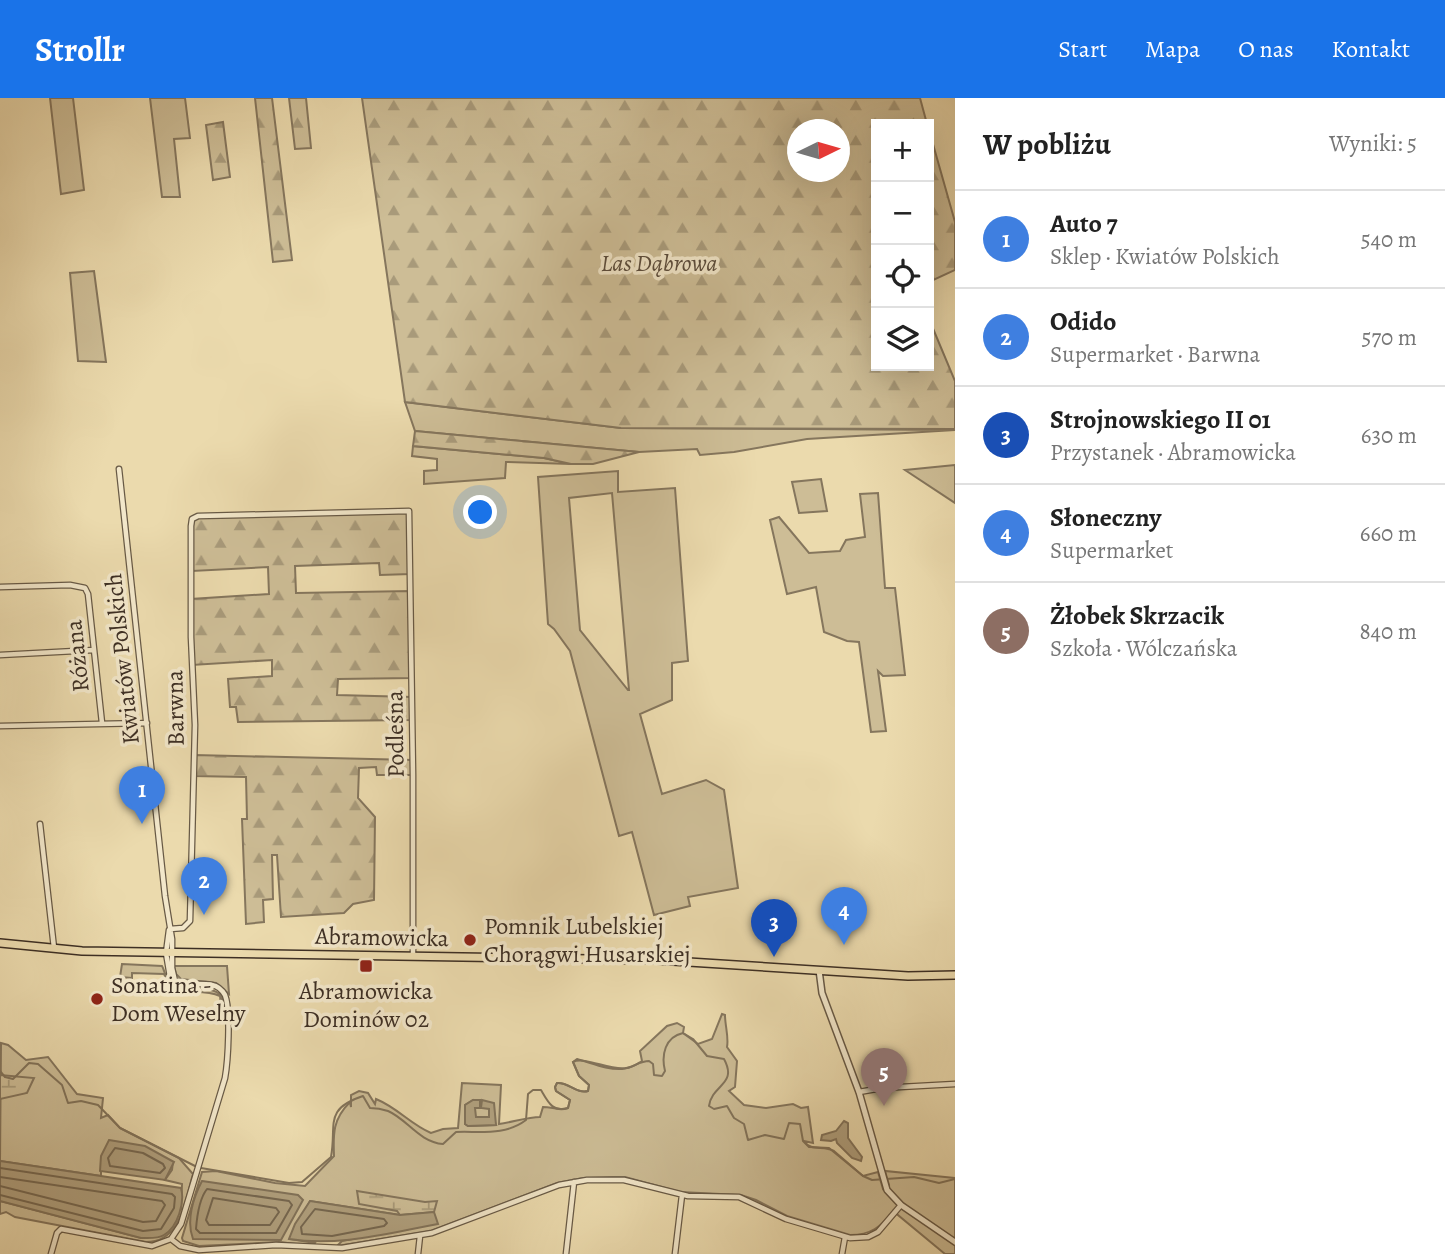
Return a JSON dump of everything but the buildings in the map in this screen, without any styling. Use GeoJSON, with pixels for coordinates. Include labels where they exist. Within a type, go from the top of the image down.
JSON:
{"type":"FeatureCollection","features":[{"type":"Feature","properties":{"kind":"main road","name":"Abramowicka"},"geometry":{"type":"LineString","coordinates":[[0,943],[54,949],[169,953],[667,961],[919,977],[955,975]]}},
{"type":"Feature","properties":{"kind":"street","name":"Kwiatów Polskich"},"geometry":{"type":"LineString","coordinates":[[119,469],[170,929],[169,953],[175,981],[185,985],[214,986],[221,990],[226,999],[228,1059],[225,1079],[181,1224],[171,1239]]}},
{"type":"Feature","properties":{"kind":"street","name":"Podleśna"},"geometry":{"type":"LineString","coordinates":[[198,516],[409,511],[413,957]]}},
{"type":"Feature","properties":{"kind":"street","name":"Barwna"},"geometry":{"type":"LineString","coordinates":[[170,929],[183,928],[190,921],[195,725],[191,526],[192,519],[198,516]]}},
{"type":"Feature","properties":{"kind":"street","name":"Różana"},"geometry":{"type":"LineString","coordinates":[[0,587],[70,585],[85,588],[88,594],[102,723]]}},
{"type":"Feature","properties":{"kind":"street"},"geometry":{"type":"LineString","coordinates":[[0,655],[94,650]]}},
{"type":"Feature","properties":{"kind":"street"},"geometry":{"type":"LineString","coordinates":[[0,726],[146,723]]}},
{"type":"Feature","properties":{"kind":"street"},"geometry":{"type":"LineString","coordinates":[[40,824],[54,949]]}},
{"type":"Feature","properties":{"kind":"street"},"geometry":{"type":"LineString","coordinates":[[819,970],[822,993],[859,1092],[885,1186],[901,1205],[955,1242]]}},
{"type":"Feature","properties":{"kind":"street"},"geometry":{"type":"LineString","coordinates":[[859,1092],[955,1084]]}},
{"type":"Feature","properties":{"kind":"street"},"geometry":{"type":"LineString","coordinates":[[51,1254],[61,1228],[147,1246],[159,1245],[171,1239],[180,1246],[194,1250],[238,1251],[276,1245],[337,1249],[437,1232],[574,1181],[619,1179],[682,1195],[743,1198],[786,1219],[845,1237],[872,1236],[886,1225],[901,1205]]}},
{"type":"Feature","properties":{"kind":"street"},"geometry":{"type":"LineString","coordinates":[[566,1254],[574,1181]]}},
{"type":"Feature","properties":{"kind":"street"},"geometry":{"type":"LineString","coordinates":[[675,1254],[682,1195]]}},
{"type":"Feature","properties":{"kind":"street"},"geometry":{"type":"LineString","coordinates":[[418,1254],[420,1236]]}},
{"type":"Feature","properties":{"kind":"street"},"geometry":{"type":"LineString","coordinates":[[842,1254],[845,1237]]}},
{"type":"Feature","properties":{"kind":"green space"},"geometry":{"type":"Polygon","coordinates":[[[50,98],[73,98],[84,190],[61,194],[50,98]]]}},
{"type":"Feature","properties":{"kind":"green space"},"geometry":{"type":"Polygon","coordinates":[[[150,98],[185,98],[190,138],[174,139],[180,197],[162,197],[150,98]]]}},
{"type":"Feature","properties":{"kind":"green space"},"geometry":{"type":"Polygon","coordinates":[[[255,98],[272,98],[292,260],[273,262],[255,98]]]}},
{"type":"Feature","properties":{"kind":"green space"},"geometry":{"type":"Polygon","coordinates":[[[289,98],[306,98],[311,148],[295,149],[289,98]]]}},
{"type":"Feature","properties":{"kind":"green space","name":"Las Dąbrowa"},"geometry":{"type":"Polygon","coordinates":[[[362,98],[920,98],[926,119],[871,119],[871,371],[934,371],[934,331],[955,381],[955,429],[621,428],[405,402],[362,98]]]}},
{"type":"Feature","properties":{"kind":"green space"},"geometry":{"type":"Polygon","coordinates":[[[223,122],[230,177],[213,180],[206,125],[223,122]]]}},
{"type":"Feature","properties":{"kind":"green space"},"geometry":{"type":"Polygon","coordinates":[[[934,148],[955,222],[955,270],[934,280],[934,148]]]}},
{"type":"Feature","properties":{"kind":"green space"},"geometry":{"type":"Polygon","coordinates":[[[94,271],[106,362],[78,361],[70,273],[94,271]]]}},
{"type":"Feature","properties":{"kind":"green space"},"geometry":{"type":"Polygon","coordinates":[[[405,402],[621,428],[955,430],[807,439],[700,455],[697,449],[639,452],[415,431],[405,402]]]}},
{"type":"Feature","properties":{"kind":"green space"},"geometry":{"type":"Polygon","coordinates":[[[415,431],[639,452],[593,464],[571,464],[544,458],[413,446],[415,431]]]}},
{"type":"Feature","properties":{"kind":"green space"},"geometry":{"type":"Polygon","coordinates":[[[413,446],[544,458],[571,464],[506,462],[505,478],[424,484],[424,471],[437,470],[437,459],[412,456],[413,446]]]}},
{"type":"Feature","properties":{"kind":"green space"},"geometry":{"type":"Polygon","coordinates":[[[955,465],[955,503],[905,470],[955,465]]]}},
{"type":"Feature","properties":{"kind":"green space"},"geometry":{"type":"Polygon","coordinates":[[[618,471],[618,492],[675,488],[688,661],[672,663],[672,700],[640,714],[662,794],[706,780],[724,790],[738,888],[688,897],[690,906],[654,915],[632,832],[619,836],[570,651],[548,624],[538,477],[618,471]],[[612,493],[569,498],[580,630],[629,690],[612,493]]]}},
{"type":"Feature","properties":{"kind":"green space"},"geometry":{"type":"Polygon","coordinates":[[[821,479],[827,511],[799,513],[792,482],[821,479]]]}},
{"type":"Feature","properties":{"kind":"green space"},"geometry":{"type":"Polygon","coordinates":[[[878,493],[885,588],[895,588],[905,675],[883,676],[878,671],[886,731],[871,732],[859,642],[847,641],[824,632],[816,587],[787,594],[770,520],[779,517],[809,553],[840,551],[846,540],[865,537],[860,494],[878,493]]]}},
{"type":"Feature","properties":{"kind":"green space"},"geometry":{"type":"Polygon","coordinates":[[[409,511],[410,574],[380,575],[379,563],[295,566],[296,593],[411,591],[412,678],[338,679],[337,695],[412,697],[412,720],[238,722],[236,707],[230,707],[228,679],[272,676],[272,660],[192,665],[191,599],[269,594],[268,567],[192,571],[192,519],[198,516],[409,511]]]}},
{"type":"Feature","properties":{"kind":"green space"},"geometry":{"type":"Polygon","coordinates":[[[194,755],[413,760],[413,775],[377,775],[376,767],[359,768],[358,798],[375,817],[374,900],[353,904],[344,913],[281,917],[277,855],[272,855],[273,899],[263,900],[264,922],[246,924],[242,819],[247,819],[246,777],[193,776],[194,755]]]}},
{"type":"Feature","properties":{"kind":"green space"},"geometry":{"type":"Polygon","coordinates":[[[122,964],[162,966],[173,985],[216,992],[222,996],[223,1023],[220,996],[181,990],[174,987],[169,982],[164,974],[132,973],[132,978],[120,977],[122,964]]]}},
{"type":"Feature","properties":{"kind":"green space"},"geometry":{"type":"Polygon","coordinates":[[[174,966],[227,966],[229,994],[216,983],[181,979],[174,966]]]}},
{"type":"Feature","properties":{"kind":"green space"},"geometry":{"type":"Polygon","coordinates":[[[722,1014],[725,1015],[727,1047],[737,1061],[735,1087],[729,1091],[744,1105],[766,1108],[793,1104],[801,1108],[808,1107],[813,1143],[804,1141],[814,1147],[834,1151],[863,1176],[878,1172],[883,1189],[889,1185],[885,1171],[955,1178],[955,1254],[945,1254],[893,1211],[875,1229],[864,1234],[850,1235],[787,1216],[741,1195],[680,1192],[625,1177],[583,1178],[557,1183],[431,1231],[337,1246],[342,1241],[437,1223],[310,1201],[290,1239],[315,1243],[313,1246],[279,1242],[199,1246],[183,1241],[202,1172],[216,1171],[305,1186],[334,1156],[337,1120],[350,1102],[351,1107],[351,1095],[359,1091],[368,1093],[375,1104],[376,1099],[431,1133],[458,1128],[462,1083],[501,1085],[499,1124],[540,1117],[543,1107],[568,1108],[570,1100],[556,1091],[557,1083],[584,1091],[588,1091],[589,1085],[579,1076],[573,1062],[632,1067],[642,1061],[640,1051],[667,1026],[677,1023],[684,1027],[683,1033],[698,1044],[712,1039],[722,1014]],[[473,1100],[465,1105],[465,1124],[496,1125],[489,1108],[489,1117],[475,1117],[475,1108],[479,1108],[473,1100]]]}},
{"type":"Feature","properties":{"kind":"green space"},"geometry":{"type":"Polygon","coordinates":[[[1,1043],[8,1045],[26,1060],[48,1057],[77,1094],[103,1098],[101,1118],[108,1115],[120,1128],[179,1158],[193,1174],[180,1218],[167,1235],[146,1242],[15,1217],[6,1212],[0,1214],[0,1201],[141,1238],[181,1209],[182,1184],[165,1180],[172,1170],[173,1162],[101,1157],[101,1176],[0,1161],[1,1043]]]}},
{"type":"Feature","properties":{"kind":"green space"},"geometry":{"type":"Polygon","coordinates":[[[0,1075],[34,1078],[27,1093],[0,1099],[0,1075]]]}},
{"type":"Feature","properties":{"kind":"green space"},"geometry":{"type":"Polygon","coordinates":[[[357,1191],[425,1202],[437,1201],[434,1212],[400,1215],[397,1211],[359,1204],[357,1191]]]}},
{"type":"Feature","properties":{"kind":"water"},"geometry":{"type":"Polygon","coordinates":[[[473,1100],[480,1100],[480,1108],[475,1108],[476,1117],[489,1117],[489,1109],[481,1108],[482,1100],[494,1103],[496,1125],[465,1124],[465,1105],[473,1100]]]}},
{"type":"Feature","properties":{"kind":"water"},"geometry":{"type":"Polygon","coordinates":[[[844,1121],[848,1123],[848,1138],[862,1157],[861,1161],[852,1158],[836,1139],[821,1140],[822,1135],[836,1131],[844,1121]]]}},
{"type":"Feature","properties":{"kind":"water"},"geometry":{"type":"Polygon","coordinates":[[[109,1140],[145,1146],[174,1162],[165,1180],[100,1171],[101,1156],[109,1140]]]}},
{"type":"Feature","properties":{"kind":"water"},"geometry":{"type":"Polygon","coordinates":[[[0,1161],[181,1188],[179,1214],[164,1235],[141,1238],[0,1201],[0,1161]]]}},
{"type":"Feature","properties":{"kind":"water"},"geometry":{"type":"Polygon","coordinates":[[[202,1181],[298,1195],[303,1200],[281,1240],[193,1239],[190,1225],[192,1210],[202,1181]]]}},
{"type":"Feature","properties":{"kind":"water"},"geometry":{"type":"Polygon","coordinates":[[[310,1201],[400,1215],[434,1212],[438,1224],[345,1240],[289,1239],[310,1201]]]}},
{"type":"Feature","properties":{"kind":"waterway"},"geometry":{"type":"LineString","coordinates":[[201,1168],[289,1183],[302,1182],[331,1157],[334,1119],[337,1113],[350,1101],[363,1096],[370,1108],[388,1111],[420,1135],[443,1144],[456,1132],[492,1132],[510,1128],[526,1120],[528,1094],[533,1090],[541,1090],[546,1099],[558,1109],[568,1108],[570,1100],[556,1091],[557,1083],[588,1091],[589,1085],[579,1076],[573,1062],[577,1059],[616,1069],[649,1061],[653,1064],[654,1075],[662,1076],[668,1043],[683,1033],[693,1039],[707,1056],[724,1059],[728,1074],[709,1106],[714,1109],[727,1106],[734,1118],[744,1124],[748,1140],[765,1135],[784,1139],[789,1123],[800,1124],[803,1141],[809,1147],[829,1148],[863,1176],[872,1180],[914,1177],[939,1183],[955,1179]]}},
{"type":"Feature","properties":{"kind":"waterway"},"geometry":{"type":"LineString","coordinates":[[0,1071],[5,1077],[13,1079],[29,1063],[38,1064],[62,1085],[68,1103],[81,1101],[98,1105],[120,1128],[195,1166]]}},
{"type":"Feature","properties":{"kind":"place","name":"Auto 7"},"geometry":{"type":"Point","coordinates":[142,824]}},
{"type":"Feature","properties":{"kind":"place","name":"Odido"},"geometry":{"type":"Point","coordinates":[204,915]}},
{"type":"Feature","properties":{"kind":"place","name":"Pomnik Lubelskiej Chorągwi Husarskiej"},"geometry":{"type":"Point","coordinates":[470,940]}},
{"type":"Feature","properties":{"kind":"place","name":"Słoneczny"},"geometry":{"type":"Point","coordinates":[844,945]}},
{"type":"Feature","properties":{"kind":"place","name":"Strojnowskiego II 01"},"geometry":{"type":"Point","coordinates":[774,957]}},
{"type":"Feature","properties":{"kind":"place","name":"Abramowicka Dominów 02"},"geometry":{"type":"Point","coordinates":[366,966]}},
{"type":"Feature","properties":{"kind":"place","name":"Sonatina - Dom Weselny"},"geometry":{"type":"Point","coordinates":[97,999]}},
{"type":"Feature","properties":{"kind":"place","name":"Żłobek Skrzacik"},"geometry":{"type":"Point","coordinates":[884,1106]}}]}
